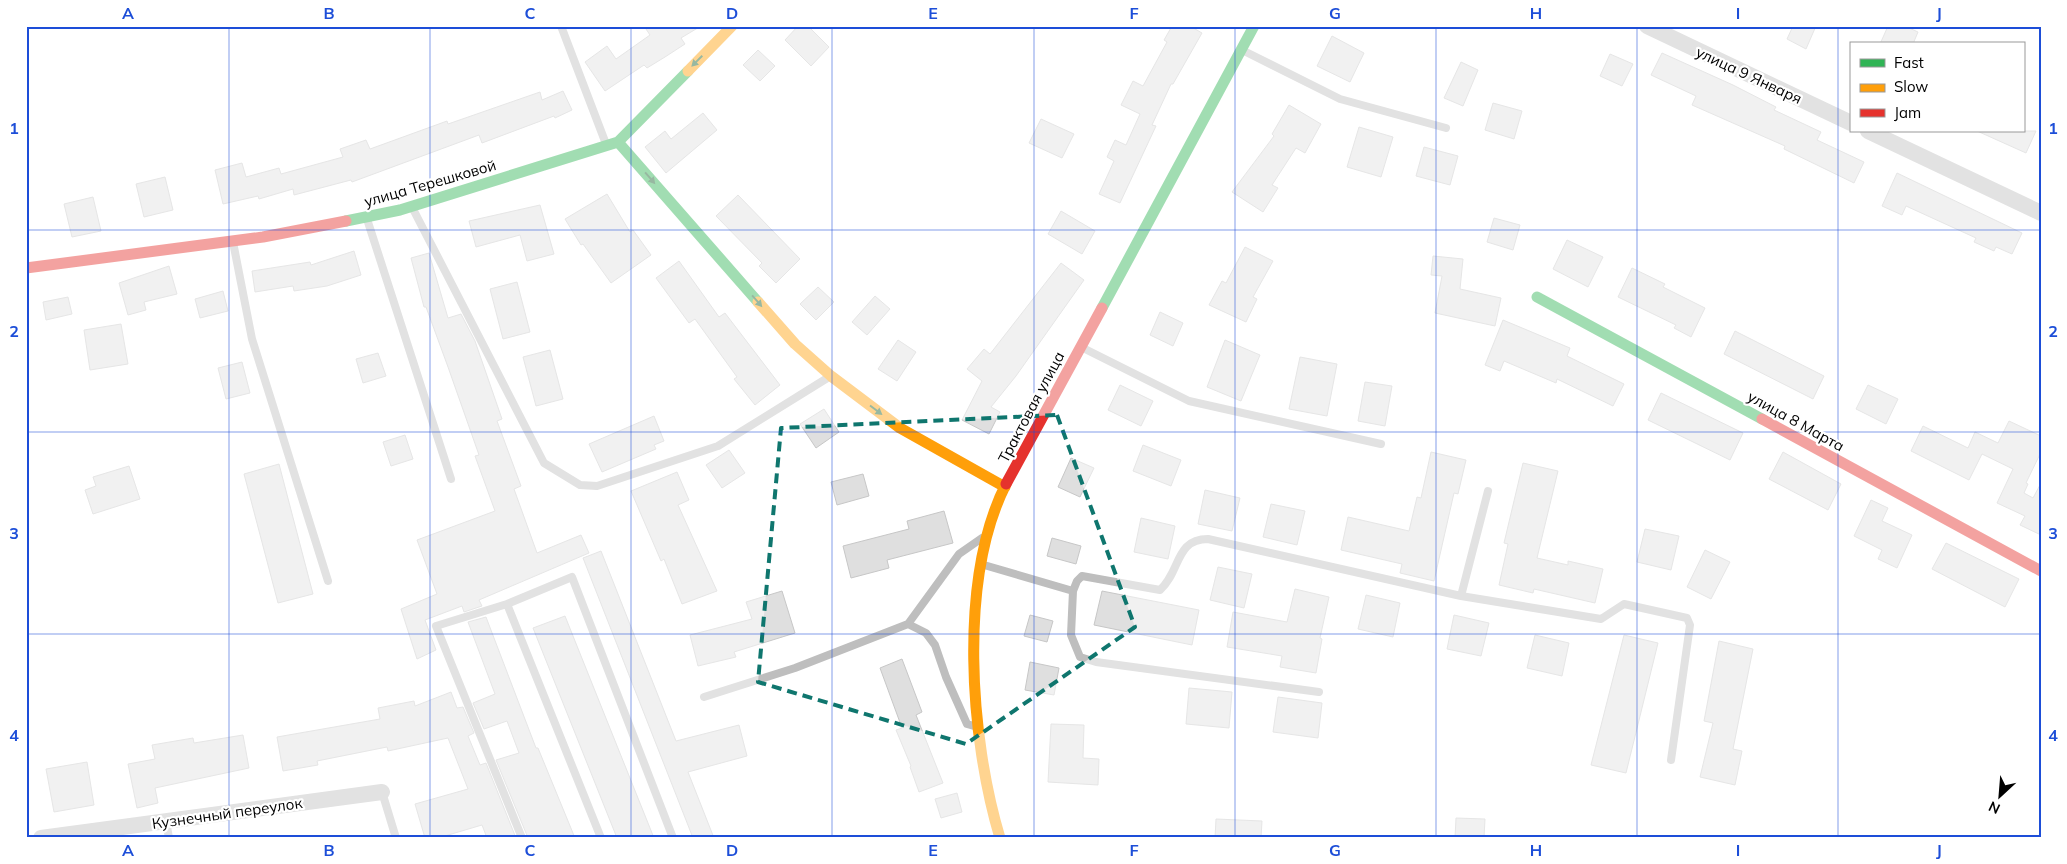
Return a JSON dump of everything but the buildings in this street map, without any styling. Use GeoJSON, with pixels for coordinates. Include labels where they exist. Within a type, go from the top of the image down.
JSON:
{"type":"FeatureCollection","features":[{"type":"Feature","properties":{"kind":"street"},"geometry":{"type":"LineString","coordinates":[[732,26],[618,142],[795,344],[831,376],[900,428],[1005,487]]}},
{"type":"Feature","properties":{"kind":"street","name":"Трактовая улица"},"geometry":{"type":"LineString","coordinates":[[1000,838],[991,812],[976,726],[974,664],[977,600],[987,534],[1005,487],[1254,26]]}},
{"type":"Feature","properties":{"kind":"street","name":"улица 9 Января"},"geometry":{"type":"LineString","coordinates":[[1647,26],[1850,123]]}},
{"type":"Feature","properties":{"kind":"street"},"geometry":{"type":"LineString","coordinates":[[1870,132],[2041,213]]}},
{"type":"Feature","properties":{"kind":"street","name":"улица Терешковой"},"geometry":{"type":"LineString","coordinates":[[26,268],[233,241],[366,217],[412,207],[618,142]]}},
{"type":"Feature","properties":{"kind":"street","name":"улица 8 Марта"},"geometry":{"type":"LineString","coordinates":[[1537,297],[2041,571]]}},
{"type":"Feature","properties":{"kind":"street","name":"Кузнечный переулок"},"geometry":{"type":"LineString","coordinates":[[41,838],[382,792]]}},
{"type":"Feature","properties":{"kind":"lane"},"geometry":{"type":"LineString","coordinates":[[561,26],[606,145]]}},
{"type":"Feature","properties":{"kind":"lane"},"geometry":{"type":"LineString","coordinates":[[1241,50],[1340,99],[1446,128]]}},
{"type":"Feature","properties":{"kind":"lane"},"geometry":{"type":"LineString","coordinates":[[412,207],[544,463],[580,485],[597,486],[718,446],[831,376]]}},
{"type":"Feature","properties":{"kind":"lane"},"geometry":{"type":"LineString","coordinates":[[366,217],[451,479]]}},
{"type":"Feature","properties":{"kind":"lane"},"geometry":{"type":"LineString","coordinates":[[233,241],[252,340],[328,581]]}},
{"type":"Feature","properties":{"kind":"lane"},"geometry":{"type":"LineString","coordinates":[[1080,346],[1189,401],[1381,444]]}},
{"type":"Feature","properties":{"kind":"lane"},"geometry":{"type":"LineString","coordinates":[[1461,596],[1488,491]]}},
{"type":"Feature","properties":{"kind":"lane"},"geometry":{"type":"LineString","coordinates":[[704,697],[795,668],[908,624],[959,554],[987,534]]}},
{"type":"Feature","properties":{"kind":"lane"},"geometry":{"type":"LineString","coordinates":[[1319,692],[1096,662],[1080,656],[1071,635],[1073,591],[1076,581],[1082,576],[1160,590],[1168,583],[1186,547],[1195,539],[1208,539],[1461,596],[1602,618],[1624,604],[1687,618],[1690,625],[1671,760]]}},
{"type":"Feature","properties":{"kind":"lane"},"geometry":{"type":"LineString","coordinates":[[982,564],[1073,591]]}},
{"type":"Feature","properties":{"kind":"lane"},"geometry":{"type":"LineString","coordinates":[[522,838],[436,626],[507,604],[572,577],[673,838]]}},
{"type":"Feature","properties":{"kind":"lane"},"geometry":{"type":"LineString","coordinates":[[507,604],[602,838]]}},
{"type":"Feature","properties":{"kind":"lane"},"geometry":{"type":"LineString","coordinates":[[908,624],[926,633],[935,644],[946,677],[967,724],[976,726]]}},
{"type":"Feature","properties":{"kind":"lane"},"geometry":{"type":"LineString","coordinates":[[382,792],[396,838]]}},
{"type":"Feature","properties":{"kind":"lane"},"geometry":{"type":"LineString","coordinates":[[166,821],[169,838]]}},
{"type":"Feature","properties":{"kind":"highlighted area"},"geometry":{"type":"Polygon","coordinates":[[[1057,415],[1135,627],[966,744],[758,682],[781,428],[1057,415]]]}},
{"type":"Feature","properties":{"kind":"traffic: fast"},"geometry":{"type":"LineString","coordinates":[[1102,308],[1254,26]]}},
{"type":"Feature","properties":{"kind":"traffic: fast"},"geometry":{"type":"LineString","coordinates":[[346,221],[400,210],[618,142],[688,71]]}},
{"type":"Feature","properties":{"kind":"traffic: fast"},"geometry":{"type":"LineString","coordinates":[[618,142],[758,302]]}},
{"type":"Feature","properties":{"kind":"traffic: fast"},"geometry":{"type":"LineString","coordinates":[[1537,297],[1762,419]]}},
{"type":"Feature","properties":{"kind":"traffic: slow"},"geometry":{"type":"LineString","coordinates":[[688,71],[732,26]]}},
{"type":"Feature","properties":{"kind":"traffic: slow"},"geometry":{"type":"LineString","coordinates":[[758,302],[795,344],[831,376],[900,428],[1005,487]]}},
{"type":"Feature","properties":{"kind":"traffic: slow"},"geometry":{"type":"LineString","coordinates":[[1000,838],[982,754],[976,707],[974,659],[975,611],[981,565],[991,522],[1006,484]]}},
{"type":"Feature","properties":{"kind":"traffic: jam"},"geometry":{"type":"LineString","coordinates":[[26,268],[263,237],[346,221]]}},
{"type":"Feature","properties":{"kind":"traffic: jam"},"geometry":{"type":"LineString","coordinates":[[1006,484],[1102,308]]}},
{"type":"Feature","properties":{"kind":"traffic: jam"},"geometry":{"type":"LineString","coordinates":[[1762,419],[2041,571]]}}]}
